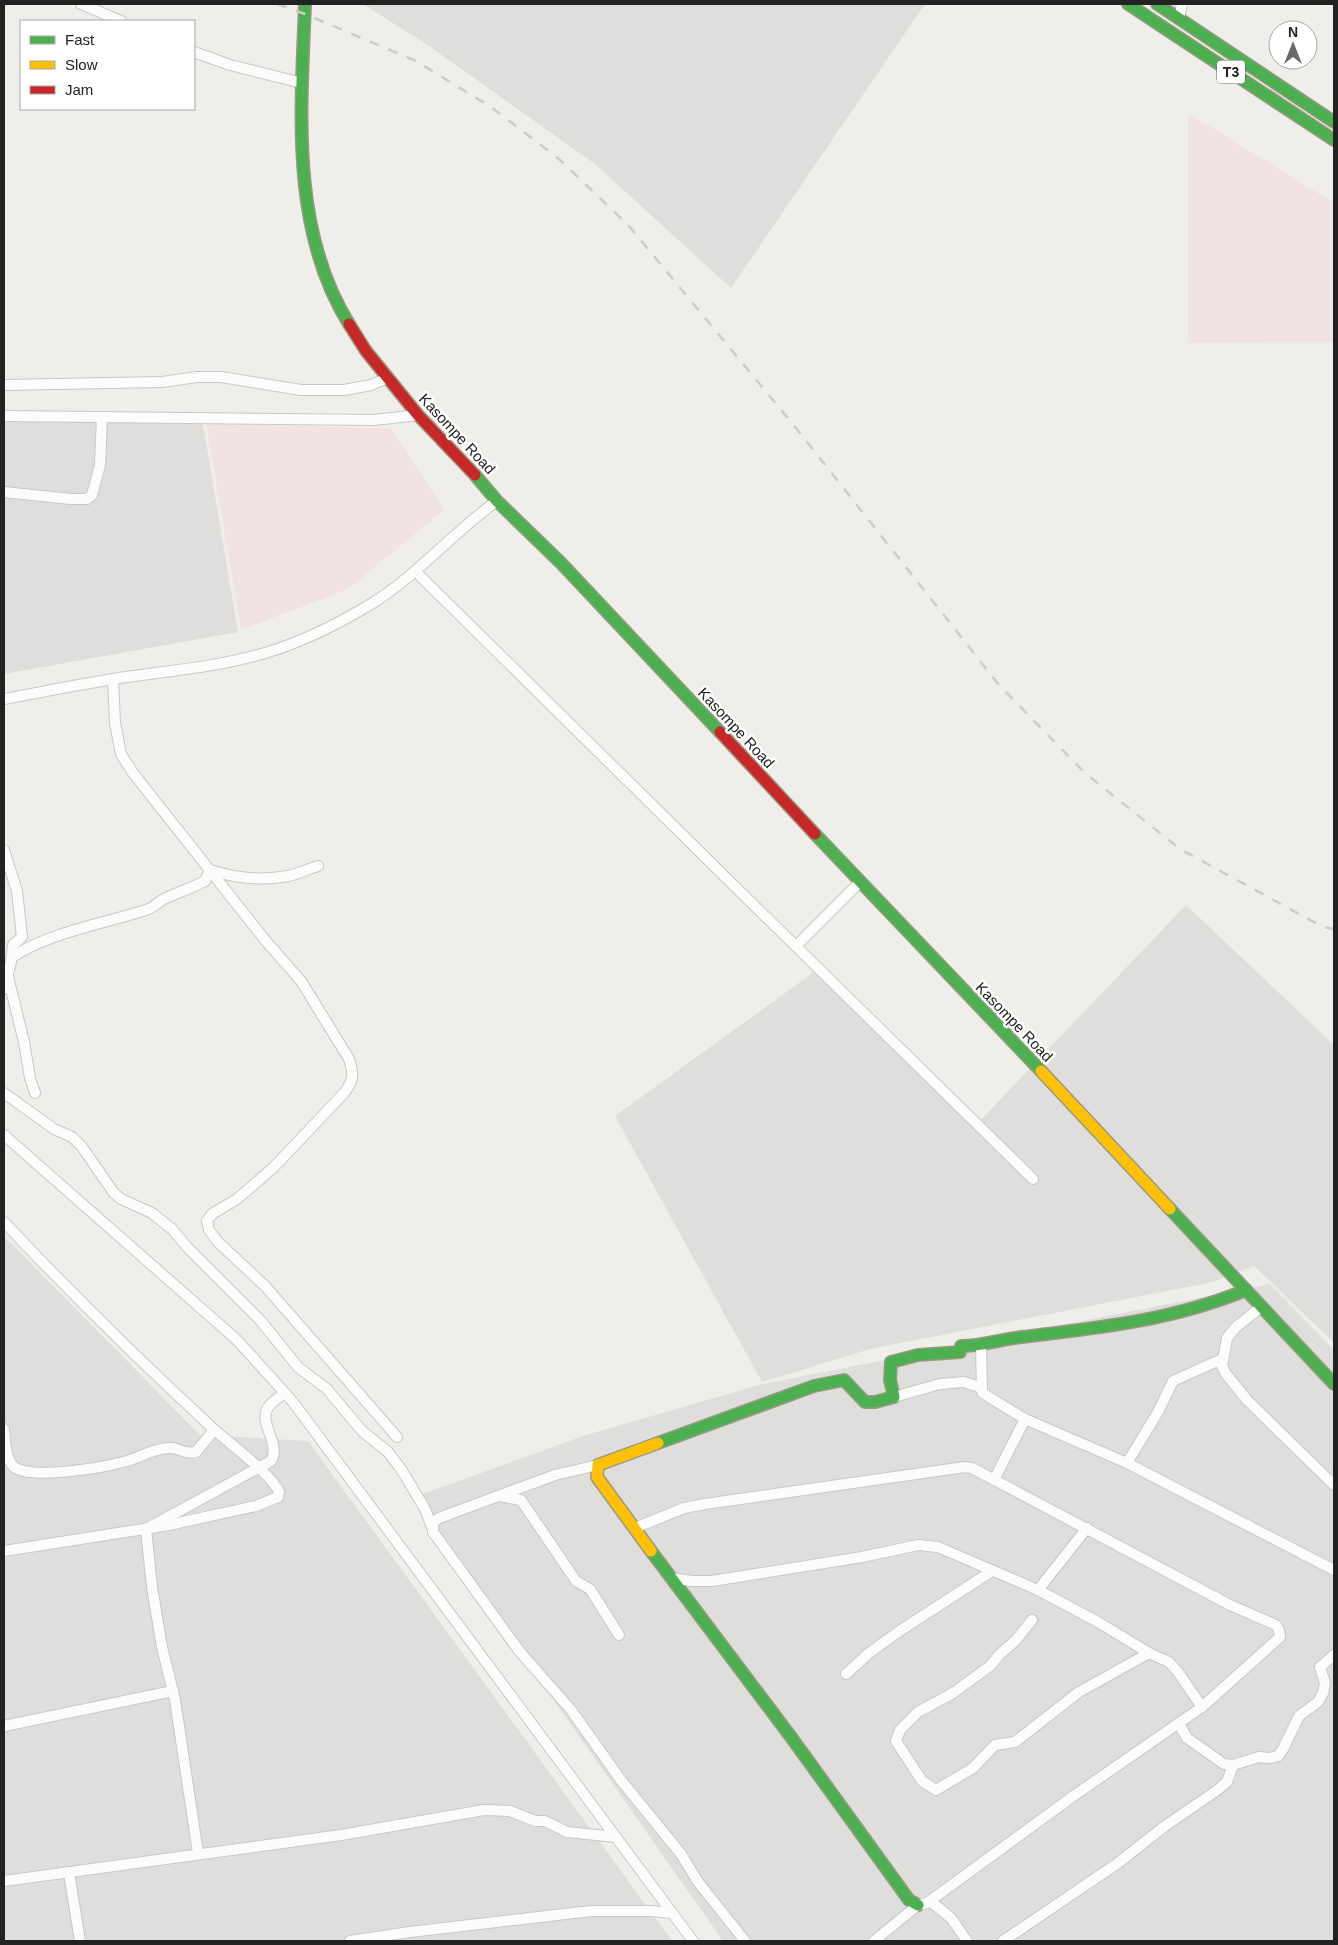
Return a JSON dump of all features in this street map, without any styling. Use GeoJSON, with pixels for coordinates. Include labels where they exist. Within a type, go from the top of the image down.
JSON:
{"type":"FeatureCollection","features":[{"type":"Feature","properties":{"kind":"main road","name":"Kasompe Road"},"geometry":{"type":"LineString","coordinates":[[305,4],[302,83],[305,193],[312,233],[323,269],[346,319],[366,351],[418,415],[463,461],[498,501],[561,563],[860,882],[1083,1115],[1334,1384]]}},
{"type":"Feature","properties":{"kind":"main road","name":"T3"},"geometry":{"type":"LineString","coordinates":[[1128,4],[1334,140]]}},
{"type":"Feature","properties":{"kind":"main road","name":"T3"},"geometry":{"type":"LineString","coordinates":[[1157,4],[1334,122]]}},
{"type":"Feature","properties":{"kind":"main road"},"geometry":{"type":"LineString","coordinates":[[918,1905],[909,1900],[791,1737],[597,1477],[598,1465],[814,1386],[844,1380],[864,1402],[876,1402],[894,1397],[890,1380],[891,1362],[916,1355],[948,1354],[960,1352],[961,1346],[973,1346],[1016,1337],[1048,1335],[1114,1325],[1188,1311],[1246,1290]]}},
{"type":"Feature","properties":{"kind":"street"},"geometry":{"type":"LineString","coordinates":[[81,4],[119,20]]}},
{"type":"Feature","properties":{"kind":"street"},"geometry":{"type":"LineString","coordinates":[[1179,18],[1182,4]]}},
{"type":"Feature","properties":{"kind":"street"},"geometry":{"type":"LineString","coordinates":[[195,52],[230,65],[302,83]]}},
{"type":"Feature","properties":{"kind":"street"},"geometry":{"type":"LineString","coordinates":[[4,385],[162,382],[197,377],[221,377],[301,390],[344,390],[371,385],[388,378]]}},
{"type":"Feature","properties":{"kind":"street"},"geometry":{"type":"LineString","coordinates":[[4,416],[374,420],[418,415]]}},
{"type":"Feature","properties":{"kind":"street"},"geometry":{"type":"LineString","coordinates":[[4,492],[87,499],[92,495],[100,465],[102,417]]}},
{"type":"Feature","properties":{"kind":"street"},"geometry":{"type":"LineString","coordinates":[[4,699],[113,679],[230,661],[265,653],[312,636],[370,605],[398,587],[470,522],[498,501]]}},
{"type":"Feature","properties":{"kind":"street"},"geometry":{"type":"LineString","coordinates":[[414,571],[723,877],[1034,1179]]}},
{"type":"Feature","properties":{"kind":"street"},"geometry":{"type":"LineString","coordinates":[[113,679],[114,723],[121,754],[133,773],[265,940],[301,981],[349,1059],[353,1069],[353,1081],[345,1092],[274,1167],[237,1199],[212,1214],[207,1221],[209,1230],[218,1242],[265,1286],[397,1437]]}},
{"type":"Feature","properties":{"kind":"street"},"geometry":{"type":"LineString","coordinates":[[4,850],[17,891],[22,936],[13,945],[10,953],[8,976],[4,988]]}},
{"type":"Feature","properties":{"kind":"street"},"geometry":{"type":"LineString","coordinates":[[210,870],[230,876],[253,879],[288,876],[318,866]]}},
{"type":"Feature","properties":{"kind":"street"},"geometry":{"type":"LineString","coordinates":[[10,953],[90,925],[149,909],[165,898],[205,882],[210,870]]}},
{"type":"Feature","properties":{"kind":"street"},"geometry":{"type":"LineString","coordinates":[[796,946],[860,882]]}},
{"type":"Feature","properties":{"kind":"street"},"geometry":{"type":"LineString","coordinates":[[8,976],[35,1093]]}},
{"type":"Feature","properties":{"kind":"street"},"geometry":{"type":"LineString","coordinates":[[4,1093],[54,1130],[72,1137],[114,1193],[121,1199],[152,1212],[172,1229],[188,1248],[260,1320],[298,1367],[327,1389],[362,1431],[388,1452],[401,1469],[425,1509],[433,1532],[520,1652],[571,1710],[620,1779],[681,1854],[698,1882],[745,1941]]}},
{"type":"Feature","properties":{"kind":"street"},"geometry":{"type":"LineString","coordinates":[[4,1135],[237,1340],[285,1392],[328,1446],[693,1941]]}},
{"type":"Feature","properties":{"kind":"street"},"geometry":{"type":"LineString","coordinates":[[4,1222],[62,1284],[214,1430],[277,1486],[279,1492],[278,1497],[256,1506],[235,1511],[146,1529],[4,1551]]}},
{"type":"Feature","properties":{"kind":"street"},"geometry":{"type":"LineString","coordinates":[[1261,1307],[1236,1327],[1227,1338],[1222,1366],[1226,1374],[1247,1400],[1334,1486]]}},
{"type":"Feature","properties":{"kind":"street"},"geometry":{"type":"LineString","coordinates":[[981,1344],[982,1388],[984,1394],[1025,1419],[1127,1463],[1334,1570]]}},
{"type":"Feature","properties":{"kind":"street"},"geometry":{"type":"LineString","coordinates":[[1127,1463],[1158,1412],[1173,1381],[1222,1359]]}},
{"type":"Feature","properties":{"kind":"street"},"geometry":{"type":"LineString","coordinates":[[894,1397],[940,1384],[964,1382],[982,1388]]}},
{"type":"Feature","properties":{"kind":"street"},"geometry":{"type":"LineString","coordinates":[[146,1529],[271,1461],[274,1455],[273,1440],[268,1430],[265,1416],[267,1409],[285,1392]]}},
{"type":"Feature","properties":{"kind":"street"},"geometry":{"type":"LineString","coordinates":[[994,1480],[1025,1419]]}},
{"type":"Feature","properties":{"kind":"street"},"geometry":{"type":"LineString","coordinates":[[4,1429],[8,1454],[13,1466],[24,1472],[83,1470],[110,1465],[168,1447],[187,1454],[196,1452],[214,1430]]}},
{"type":"Feature","properties":{"kind":"street"},"geometry":{"type":"LineString","coordinates":[[432,1527],[433,1523],[439,1518],[555,1475],[598,1465]]}},
{"type":"Feature","properties":{"kind":"street"},"geometry":{"type":"LineString","coordinates":[[635,1528],[684,1508],[705,1504],[959,1466],[972,1468],[1230,1605],[1276,1625],[1279,1630],[1280,1637],[1202,1707],[1072,1797],[930,1901],[918,1905],[874,1941]]}},
{"type":"Feature","properties":{"kind":"street"},"geometry":{"type":"LineString","coordinates":[[498,1496],[522,1500],[576,1581],[590,1588],[619,1636]]}},
{"type":"Feature","properties":{"kind":"street"},"geometry":{"type":"LineString","coordinates":[[1038,1590],[1087,1528]]}},
{"type":"Feature","properties":{"kind":"street"},"geometry":{"type":"LineString","coordinates":[[146,1529],[152,1587],[159,1630],[173,1691],[188,1778],[198,1853]]}},
{"type":"Feature","properties":{"kind":"street"},"geometry":{"type":"LineString","coordinates":[[671,1578],[691,1581],[712,1581],[862,1557],[918,1545],[938,1547],[1038,1590],[1098,1622],[1149,1653],[1169,1662],[1202,1707]]}},
{"type":"Feature","properties":{"kind":"street"},"geometry":{"type":"LineString","coordinates":[[846,1674],[869,1653],[901,1630],[992,1570]]}},
{"type":"Feature","properties":{"kind":"street"},"geometry":{"type":"LineString","coordinates":[[1032,1620],[1016,1640],[990,1666],[953,1693],[918,1712],[900,1730],[896,1741],[922,1781],[936,1790],[973,1768],[995,1745],[1015,1742],[1079,1692],[1149,1653]]}},
{"type":"Feature","properties":{"kind":"street"},"geometry":{"type":"LineString","coordinates":[[1179,1724],[1186,1738],[1224,1764],[1233,1765],[1259,1757],[1270,1758],[1278,1756],[1299,1716],[1318,1702],[1325,1683],[1320,1667],[1334,1655]]}},
{"type":"Feature","properties":{"kind":"street"},"geometry":{"type":"LineString","coordinates":[[4,1726],[173,1691]]}},
{"type":"Feature","properties":{"kind":"street"},"geometry":{"type":"LineString","coordinates":[[1003,1941],[1118,1862],[1170,1822],[1216,1791],[1227,1782],[1233,1765]]}},
{"type":"Feature","properties":{"kind":"street"},"geometry":{"type":"LineString","coordinates":[[4,1881],[198,1853],[341,1835],[484,1810],[510,1811],[535,1821],[545,1821],[567,1832],[616,1837]]}},
{"type":"Feature","properties":{"kind":"street"},"geometry":{"type":"LineString","coordinates":[[69,1873],[80,1941]]}},
{"type":"Feature","properties":{"kind":"street"},"geometry":{"type":"LineString","coordinates":[[930,1901],[951,1918],[967,1941]]}},
{"type":"Feature","properties":{"kind":"street"},"geometry":{"type":"LineString","coordinates":[[352,1941],[591,1910],[672,1913]]}},
{"type":"Feature","properties":{"kind":"shaded area"},"geometry":{"type":"Polygon","coordinates":[[[363,4],[925,4],[731,288],[595,164],[429,46],[363,4]]]}},
{"type":"Feature","properties":{"kind":"shaded area"},"geometry":{"type":"Polygon","coordinates":[[[1188,113],[1334,203],[1334,342],[1188,343],[1188,113]]]}},
{"type":"Feature","properties":{"kind":"shaded area"},"geometry":{"type":"Polygon","coordinates":[[[4,420],[203,424],[238,632],[4,674],[4,420]]]}},
{"type":"Feature","properties":{"kind":"shaded area"},"geometry":{"type":"Polygon","coordinates":[[[206,423],[392,429],[444,510],[348,589],[241,630],[206,423]]]}},
{"type":"Feature","properties":{"kind":"shaded area"},"geometry":{"type":"Polygon","coordinates":[[[1186,905],[1334,1045],[1334,1343],[1254,1266],[1213,1282],[870,1349],[762,1382],[615,1116],[821,967],[976,1125],[1186,905]]]}},
{"type":"Feature","properties":{"kind":"shaded area"},"geometry":{"type":"Polygon","coordinates":[[[4,1236],[200,1435],[308,1441],[672,1941],[4,1941],[4,1236]]]}},
{"type":"Feature","properties":{"kind":"shaded area"},"geometry":{"type":"Polygon","coordinates":[[[1270,1284],[1334,1350],[1334,1941],[723,1941],[412,1498],[586,1435],[763,1384],[1270,1284]]]}},
{"type":"Feature","properties":{"kind":"railway"},"geometry":{"type":"LineString","coordinates":[[277,4],[416,61],[491,107],[559,159],[629,226],[796,428],[999,685],[1085,773],[1180,849],[1323,927],[1334,929]]}},
{"type":"Feature","properties":{"kind":"traffic: fast"},"geometry":{"type":"LineString","coordinates":[[305,4],[302,127],[303,168],[308,209],[317,249],[330,287],[349,324]]}},
{"type":"Feature","properties":{"kind":"traffic: fast"},"geometry":{"type":"LineString","coordinates":[[1128,4],[1334,140]]}},
{"type":"Feature","properties":{"kind":"traffic: fast"},"geometry":{"type":"LineString","coordinates":[[1157,4],[1334,122]]}},
{"type":"Feature","properties":{"kind":"traffic: fast"},"geometry":{"type":"LineString","coordinates":[[475,475],[497,501],[561,563],[720,732]]}},
{"type":"Feature","properties":{"kind":"traffic: fast"},"geometry":{"type":"LineString","coordinates":[[815,834],[1041,1071]]}},
{"type":"Feature","properties":{"kind":"traffic: fast"},"geometry":{"type":"LineString","coordinates":[[1170,1209],[1334,1384]]}},
{"type":"Feature","properties":{"kind":"traffic: fast"},"geometry":{"type":"LineString","coordinates":[[658,1443],[814,1386],[844,1380],[865,1402],[875,1402],[894,1397],[890,1380],[891,1362],[918,1355],[960,1352],[961,1346],[1164,1316],[1246,1290]]}},
{"type":"Feature","properties":{"kind":"traffic: fast"},"geometry":{"type":"LineString","coordinates":[[651,1551],[791,1737],[909,1900],[918,1905]]}},
{"type":"Feature","properties":{"kind":"traffic: slow"},"geometry":{"type":"LineString","coordinates":[[1041,1071],[1170,1209]]}},
{"type":"Feature","properties":{"kind":"traffic: slow"},"geometry":{"type":"LineString","coordinates":[[651,1551],[597,1477],[598,1465],[658,1443]]}},
{"type":"Feature","properties":{"kind":"traffic: jam"},"geometry":{"type":"LineString","coordinates":[[349,324],[366,351],[418,415],[475,475]]}},
{"type":"Feature","properties":{"kind":"traffic: jam"},"geometry":{"type":"LineString","coordinates":[[720,732],[815,834]]}}]}
